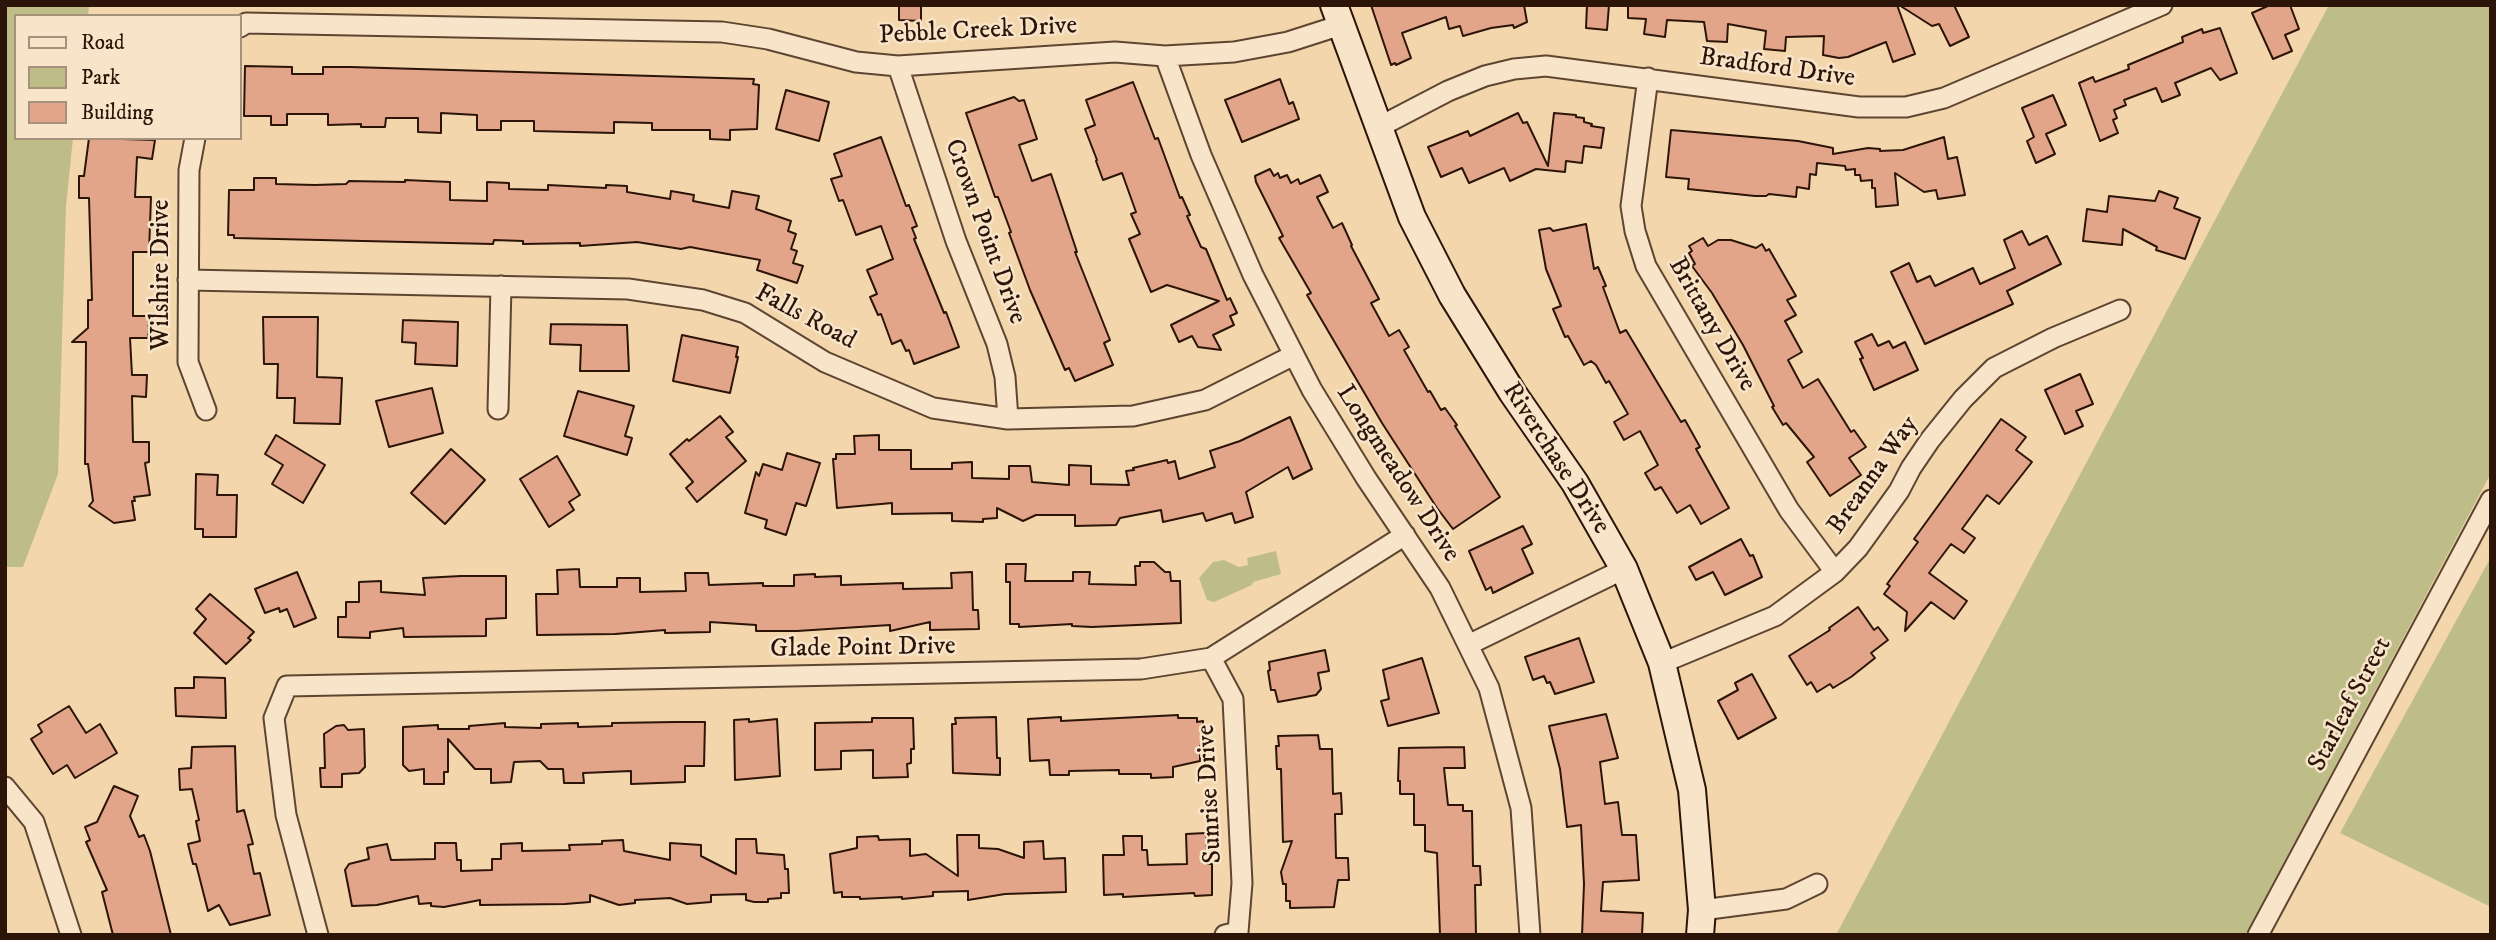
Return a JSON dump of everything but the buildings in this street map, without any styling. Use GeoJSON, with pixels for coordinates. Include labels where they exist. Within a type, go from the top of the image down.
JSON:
{"type":"FeatureCollection","features":[{"type":"Feature","properties":{"kind":"street","name":"Bradford Drive"},"geometry":{"type":"LineString","coordinates":[[1379,127],[1448,91],[1485,76],[1514,69],[1546,66],[1859,107],[1906,107],[1944,98],[2162,5]]}},
{"type":"Feature","properties":{"kind":"street","name":"Pebble Creek Drive"},"geometry":{"type":"LineString","coordinates":[[242,26],[246,23],[722,32],[768,39],[856,62],[898,66],[1115,52],[1165,56],[1234,52],[1288,42],[1338,15]]}},
{"type":"Feature","properties":{"kind":"street","name":"Riverchase Drive"},"geometry":{"type":"LineString","coordinates":[[1338,15],[1412,217],[1452,295],[1512,392],[1575,483],[1624,569],[1662,663],[1692,790],[1701,922]]}},
{"type":"Feature","properties":{"kind":"street","name":"Longmeadow Drive"},"geometry":{"type":"LineString","coordinates":[[1165,56],[1201,155],[1253,275],[1294,355],[1312,390],[1440,588],[1489,688],[1521,808],[1530,935]]}},
{"type":"Feature","properties":{"kind":"street","name":"Crown Point Drive"},"geometry":{"type":"LineString","coordinates":[[898,66],[956,241],[996,344],[1005,377],[1008,419]]}},
{"type":"Feature","properties":{"kind":"street","name":"Brittany Drive"},"geometry":{"type":"LineString","coordinates":[[1648,78],[1631,206],[1635,231],[1646,266],[1788,510],[1835,572]]}},
{"type":"Feature","properties":{"kind":"street","name":"Wilshire Drive"},"geometry":{"type":"LineString","coordinates":[[195,140],[189,170],[188,362],[205,410]]}},
{"type":"Feature","properties":{"kind":"street","name":"Falls Road"},"geometry":{"type":"LineString","coordinates":[[188,280],[628,289],[703,300],[745,313],[825,362],[933,408],[1008,419],[1133,416],[1195,403],[1294,355]]}},
{"type":"Feature","properties":{"kind":"street"},"geometry":{"type":"LineString","coordinates":[[498,410],[501,286]]}},
{"type":"Feature","properties":{"kind":"street","name":"Breanna Way"},"geometry":{"type":"LineString","coordinates":[[1662,663],[1776,616],[1835,572],[1858,548],[1899,491],[1930,440],[1994,368],[2053,338],[2120,310]]}},
{"type":"Feature","properties":{"kind":"street","name":"Starleaf Street"},"geometry":{"type":"LineString","coordinates":[[2258,935],[2491,500]]}},
{"type":"Feature","properties":{"kind":"street","name":"Glade Point Drive"},"geometry":{"type":"LineString","coordinates":[[318,935],[286,816],[274,718],[287,686],[1141,669],[1211,658],[1405,536]]}},
{"type":"Feature","properties":{"kind":"street"},"geometry":{"type":"LineString","coordinates":[[1468,645],[1624,569]]}},
{"type":"Feature","properties":{"kind":"street","name":"Sunrise Drive"},"geometry":{"type":"LineString","coordinates":[[1211,658],[1233,699],[1242,883],[1232,934]]}},
{"type":"Feature","properties":{"kind":"street"},"geometry":{"type":"LineString","coordinates":[[5,787],[34,822],[71,935]]}},
{"type":"Feature","properties":{"kind":"street"},"geometry":{"type":"LineString","coordinates":[[1701,922],[1786,899],[1817,884]]}},
{"type":"Feature","properties":{"kind":"green space"},"geometry":{"type":"Polygon","coordinates":[[[5,5],[89,5],[88,14],[14,14],[14,140],[73,140],[66,206],[58,474],[23,567],[5,567],[5,5]]]}},
{"type":"Feature","properties":{"kind":"green space"},"geometry":{"type":"Polygon","coordinates":[[[2329,5],[2491,5],[2491,473],[2245,935],[1836,935],[2329,5]]]}},
{"type":"Feature","properties":{"kind":"green space"},"geometry":{"type":"Polygon","coordinates":[[[1276,551],[1281,574],[1253,582],[1252,585],[1214,602],[1207,600],[1199,578],[1213,562],[1224,560],[1239,567],[1248,565],[1247,558],[1276,551]]]}},
{"type":"Feature","properties":{"kind":"green space"},"geometry":{"type":"Polygon","coordinates":[[[2491,557],[2491,907],[2340,833],[2491,557]]]}}]}
